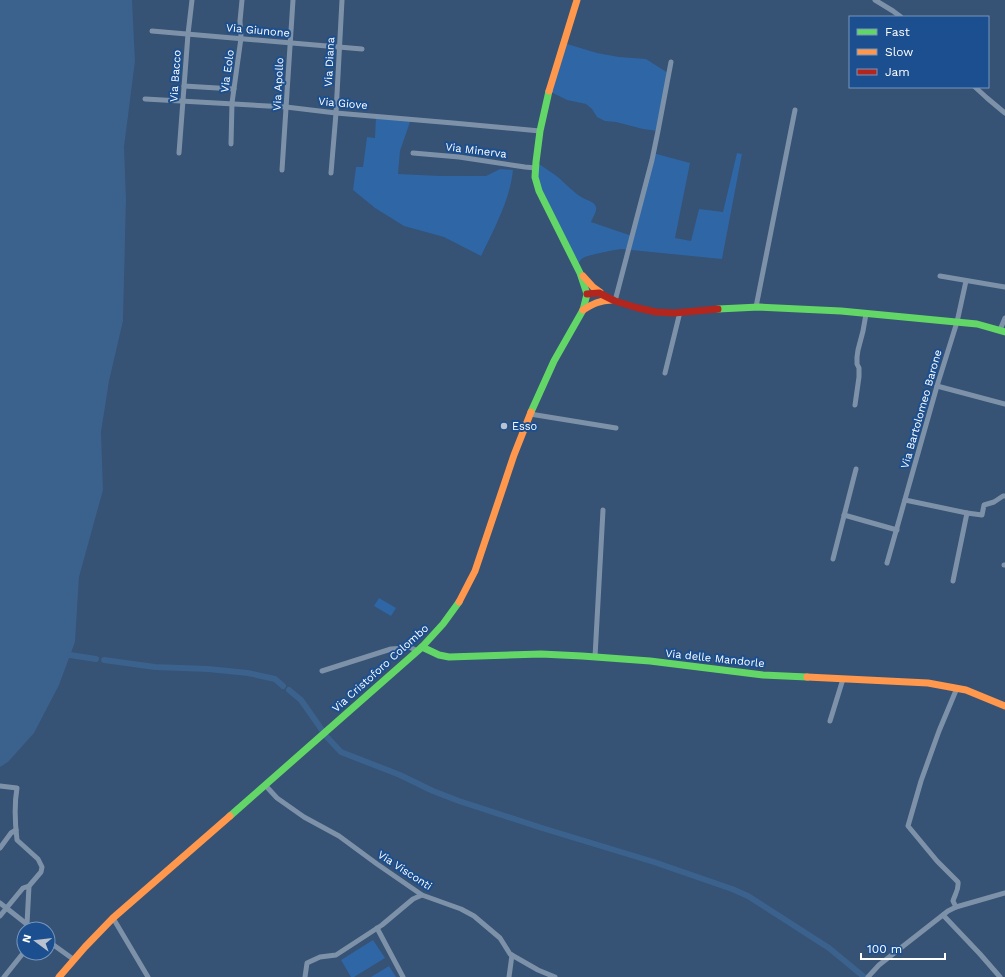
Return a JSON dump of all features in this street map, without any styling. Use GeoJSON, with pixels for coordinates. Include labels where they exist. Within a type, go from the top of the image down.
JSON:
{"type":"FeatureCollection","features":[{"type":"Feature","properties":{"kind":"main road"},"geometry":{"type":"LineString","coordinates":[[577,0],[548,94],[540,131],[535,177],[539,191],[580,273],[587,294],[594,292],[601,297],[644,310],[662,312],[756,307],[794,308],[977,324],[1002,331]]}},
{"type":"Feature","properties":{"kind":"main road"},"geometry":{"type":"LineString","coordinates":[[580,273],[601,297]]}},
{"type":"Feature","properties":{"kind":"main road","name":"Via Cristoforo Colombo"},"geometry":{"type":"LineString","coordinates":[[59,977],[73,959],[113,918],[420,649],[443,624],[461,598],[475,571],[514,455],[530,414],[554,361],[583,310],[587,294]]}},
{"type":"Feature","properties":{"kind":"main road"},"geometry":{"type":"LineString","coordinates":[[583,310],[601,297]]}},
{"type":"Feature","properties":{"kind":"main road","name":"Via delle Mandorle"},"geometry":{"type":"LineString","coordinates":[[420,649],[449,657],[541,654],[595,657],[650,661],[763,675],[928,684],[966,690],[1005,706]]}},
{"type":"Feature","properties":{"kind":"street","name":"Via Bacco"},"geometry":{"type":"LineString","coordinates":[[179,153],[192,0]]}},
{"type":"Feature","properties":{"kind":"street","name":"Via Eolo"},"geometry":{"type":"LineString","coordinates":[[231,144],[232,104],[241,38],[240,21],[242,0]]}},
{"type":"Feature","properties":{"kind":"street","name":"Via Apollo"},"geometry":{"type":"LineString","coordinates":[[282,170],[293,0]]}},
{"type":"Feature","properties":{"kind":"street","name":"Via Diana"},"geometry":{"type":"LineString","coordinates":[[331,173],[342,0]]}},
{"type":"Feature","properties":{"kind":"street"},"geometry":{"type":"LineString","coordinates":[[875,0],[900,16]]}},
{"type":"Feature","properties":{"kind":"street","name":"Via Giunone"},"geometry":{"type":"LineString","coordinates":[[152,31],[362,49]]}},
{"type":"Feature","properties":{"kind":"street"},"geometry":{"type":"LineString","coordinates":[[614,301],[653,153],[670,62]]}},
{"type":"Feature","properties":{"kind":"street"},"geometry":{"type":"LineString","coordinates":[[184,86],[234,89]]}},
{"type":"Feature","properties":{"kind":"street"},"geometry":{"type":"LineString","coordinates":[[976,88],[986,98],[1005,111]]}},
{"type":"Feature","properties":{"kind":"street","name":"Via Giove"},"geometry":{"type":"LineString","coordinates":[[145,99],[286,107],[336,113],[453,122],[540,131]]}},
{"type":"Feature","properties":{"kind":"street"},"geometry":{"type":"LineString","coordinates":[[756,307],[795,110]]}},
{"type":"Feature","properties":{"kind":"street","name":"Via Minerva"},"geometry":{"type":"LineString","coordinates":[[413,153],[459,157],[536,168]]}},
{"type":"Feature","properties":{"kind":"street"},"geometry":{"type":"LineString","coordinates":[[940,276],[1005,287]]}},
{"type":"Feature","properties":{"kind":"street","name":"Via Bartolomeo Barone"},"geometry":{"type":"LineString","coordinates":[[887,563],[956,322],[966,280]]}},
{"type":"Feature","properties":{"kind":"street"},"geometry":{"type":"LineString","coordinates":[[666,373],[680,312]]}},
{"type":"Feature","properties":{"kind":"street"},"geometry":{"type":"LineString","coordinates":[[855,405],[859,377],[857,358],[866,314]]}},
{"type":"Feature","properties":{"kind":"street"},"geometry":{"type":"LineString","coordinates":[[1002,331],[1005,318]]}},
{"type":"Feature","properties":{"kind":"street"},"geometry":{"type":"LineString","coordinates":[[937,386],[1005,404]]}},
{"type":"Feature","properties":{"kind":"street"},"geometry":{"type":"LineString","coordinates":[[530,414],[616,428]]}},
{"type":"Feature","properties":{"kind":"street"},"geometry":{"type":"LineString","coordinates":[[833,559],[856,469]]}},
{"type":"Feature","properties":{"kind":"street"},"geometry":{"type":"LineString","coordinates":[[905,500],[982,515],[984,505],[1005,496]]}},
{"type":"Feature","properties":{"kind":"street"},"geometry":{"type":"LineString","coordinates":[[595,657],[603,510]]}},
{"type":"Feature","properties":{"kind":"street"},"geometry":{"type":"LineString","coordinates":[[953,581],[967,513]]}},
{"type":"Feature","properties":{"kind":"street"},"geometry":{"type":"LineString","coordinates":[[844,515],[897,530]]}},
{"type":"Feature","properties":{"kind":"street"},"geometry":{"type":"LineString","coordinates":[[322,671],[391,649],[410,647],[420,649]]}},
{"type":"Feature","properties":{"kind":"street"},"geometry":{"type":"LineString","coordinates":[[830,721],[844,679]]}},
{"type":"Feature","properties":{"kind":"street"},"geometry":{"type":"LineString","coordinates":[[956,907],[953,901],[957,892],[958,882],[937,861],[908,826],[939,731],[957,688]]}},
{"type":"Feature","properties":{"kind":"street","name":"Via Visconti"},"geometry":{"type":"LineString","coordinates":[[265,785],[278,798],[304,817],[339,836],[422,895],[461,909],[474,916],[500,938],[510,954],[538,970],[555,977]]}},
{"type":"Feature","properties":{"kind":"street"},"geometry":{"type":"LineString","coordinates":[[0,786],[17,788],[17,840],[38,859],[42,867],[41,872],[29,886],[23,888],[0,916]]}},
{"type":"Feature","properties":{"kind":"street"},"geometry":{"type":"LineString","coordinates":[[0,848],[16,830]]}},
{"type":"Feature","properties":{"kind":"street"},"geometry":{"type":"LineString","coordinates":[[27,921],[29,886]]}},
{"type":"Feature","properties":{"kind":"street"},"geometry":{"type":"LineString","coordinates":[[868,977],[879,965],[956,907],[1005,893]]}},
{"type":"Feature","properties":{"kind":"street"},"geometry":{"type":"LineString","coordinates":[[304,977],[307,963],[320,957],[336,954],[377,928],[413,899],[422,895]]}},
{"type":"Feature","properties":{"kind":"street"},"geometry":{"type":"LineString","coordinates":[[0,903],[23,921]]}},
{"type":"Feature","properties":{"kind":"street"},"geometry":{"type":"LineString","coordinates":[[944,915],[1000,977]]}},
{"type":"Feature","properties":{"kind":"street"},"geometry":{"type":"LineString","coordinates":[[113,918],[148,977]]}},
{"type":"Feature","properties":{"kind":"street"},"geometry":{"type":"LineString","coordinates":[[377,928],[403,977]]}},
{"type":"Feature","properties":{"kind":"street"},"geometry":{"type":"LineString","coordinates":[[56,947],[73,959]]}},
{"type":"Feature","properties":{"kind":"street"},"geometry":{"type":"LineString","coordinates":[[509,977],[512,955]]}},
{"type":"Feature","properties":{"kind":"street"},"geometry":{"type":"LineString","coordinates":[[4,977],[17,961]]}},
{"type":"Feature","properties":{"kind":"shaded area"},"geometry":{"type":"Polygon","coordinates":[[[0,0],[132,0],[135,61],[124,147],[126,199],[123,321],[109,381],[101,432],[103,490],[79,577],[75,642],[59,685],[34,733],[8,762],[0,767],[0,0]]]}},
{"type":"Feature","properties":{"kind":"shaded area"},"geometry":{"type":"Polygon","coordinates":[[[564,43],[597,53],[619,57],[646,59],[668,73],[658,131],[605,121],[597,117],[592,109],[586,104],[567,100],[549,91],[564,43]]]}},
{"type":"Feature","properties":{"kind":"shaded area"},"geometry":{"type":"Polygon","coordinates":[[[376,116],[411,119],[400,151],[398,174],[486,176],[500,169],[513,170],[509,192],[505,203],[481,256],[444,237],[404,226],[375,208],[353,190],[356,167],[363,167],[367,137],[375,138],[376,116]]]}},
{"type":"Feature","properties":{"kind":"shaded area"},"geometry":{"type":"Polygon","coordinates":[[[653,153],[690,163],[675,238],[691,241],[699,209],[723,212],[737,153],[742,154],[722,259],[621,249],[583,258],[579,263],[539,191],[536,162],[556,176],[577,194],[594,203],[596,211],[591,222],[632,236],[653,153]]]}},
{"type":"Feature","properties":{"kind":"shaded area"},"geometry":{"type":"Polygon","coordinates":[[[379,598],[396,608],[391,616],[374,606],[379,598]]]}},
{"type":"Feature","properties":{"kind":"shaded area"},"geometry":{"type":"Polygon","coordinates":[[[373,940],[385,958],[354,977],[351,977],[341,960],[373,940]]]}},
{"type":"Feature","properties":{"kind":"shaded area"},"geometry":{"type":"Polygon","coordinates":[[[389,966],[396,977],[371,977],[389,966]]]}},
{"type":"Feature","properties":{"kind":"waterway"},"geometry":{"type":"LineString","coordinates":[[70,655],[96,659]]}},
{"type":"Feature","properties":{"kind":"waterway"},"geometry":{"type":"LineString","coordinates":[[104,660],[155,667],[208,669],[248,673],[275,679],[283,686]]}},
{"type":"Feature","properties":{"kind":"waterway"},"geometry":{"type":"LineString","coordinates":[[289,690],[301,700],[322,730]]}},
{"type":"Feature","properties":{"kind":"waterway"},"geometry":{"type":"LineString","coordinates":[[326,736],[341,752],[400,775],[433,791],[459,801],[654,862],[748,896],[829,948],[863,976]]}},
{"type":"Feature","properties":{"kind":"traffic: fast"},"geometry":{"type":"LineString","coordinates":[[531,412],[554,361],[583,310],[587,294],[580,273],[539,191],[535,177],[540,131],[549,91]]}},
{"type":"Feature","properties":{"kind":"traffic: fast"},"geometry":{"type":"LineString","coordinates":[[718,309],[759,307],[841,311],[977,324],[1005,332]]}},
{"type":"Feature","properties":{"kind":"traffic: fast"},"geometry":{"type":"LineString","coordinates":[[230,816],[422,647],[443,624],[459,602]]}},
{"type":"Feature","properties":{"kind":"traffic: fast"},"geometry":{"type":"LineString","coordinates":[[422,647],[439,655],[449,657],[541,654],[582,656],[650,661],[763,675],[807,677]]}},
{"type":"Feature","properties":{"kind":"traffic: slow"},"geometry":{"type":"LineString","coordinates":[[549,91],[577,0]]}},
{"type":"Feature","properties":{"kind":"traffic: slow"},"geometry":{"type":"LineString","coordinates":[[583,276],[600,292]]}},
{"type":"Feature","properties":{"kind":"traffic: slow"},"geometry":{"type":"LineString","coordinates":[[583,310],[597,303],[612,300]]}},
{"type":"Feature","properties":{"kind":"traffic: slow"},"geometry":{"type":"LineString","coordinates":[[459,602],[475,571],[514,455],[531,412]]}},
{"type":"Feature","properties":{"kind":"traffic: slow"},"geometry":{"type":"LineString","coordinates":[[807,677],[928,683],[966,690],[1005,706]]}},
{"type":"Feature","properties":{"kind":"traffic: slow"},"geometry":{"type":"LineString","coordinates":[[59,977],[113,918],[230,816]]}},
{"type":"Feature","properties":{"kind":"traffic: jam"},"geometry":{"type":"LineString","coordinates":[[587,294],[599,293],[615,301],[656,312],[674,313],[718,309]]}},
{"type":"Feature","properties":{"kind":"place","name":"Esso"},"geometry":{"type":"Point","coordinates":[504,426]}}]}
